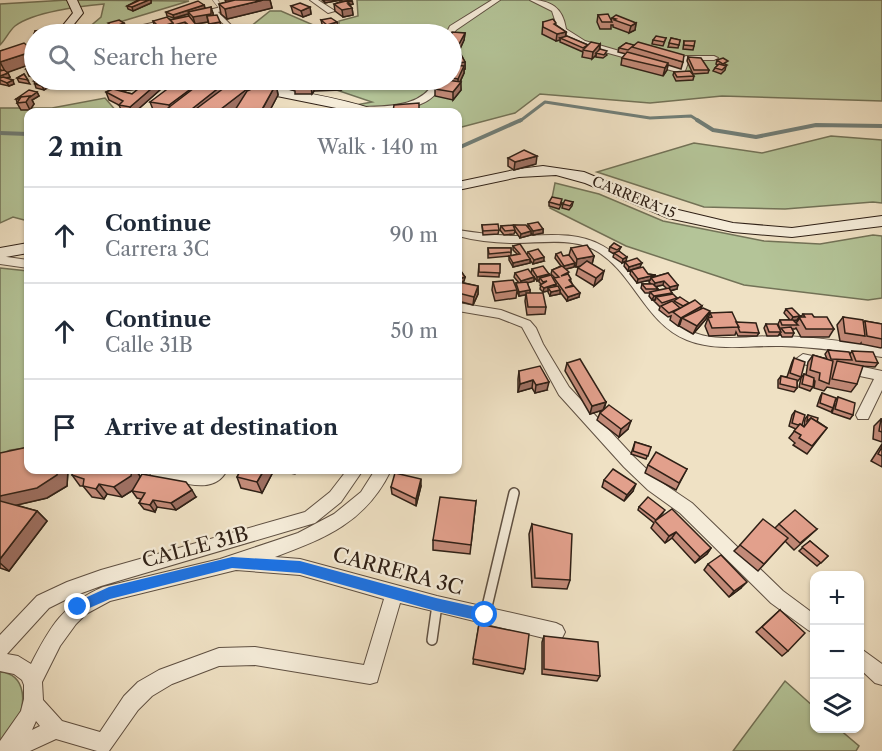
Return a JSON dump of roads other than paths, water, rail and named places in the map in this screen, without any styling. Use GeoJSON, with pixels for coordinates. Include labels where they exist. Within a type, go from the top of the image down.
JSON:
{"type":"FeatureCollection","features":[{"type":"Feature","properties":{"kind":"main road"},"geometry":{"type":"LineString","coordinates":[[69,24],[78,13],[72,0]]}},
{"type":"Feature","properties":{"kind":"main road"},"geometry":{"type":"LineString","coordinates":[[267,90],[352,108]]}},
{"type":"Feature","properties":{"kind":"main road","name":"CARRERA 15"},"geometry":{"type":"LineString","coordinates":[[462,185],[525,172],[556,171],[582,176],[644,204],[722,226],[755,231],[801,232],[862,221],[882,221]]}},
{"type":"Feature","properties":{"kind":"main road"},"geometry":{"type":"LineString","coordinates":[[0,253],[24,249]]}},
{"type":"Feature","properties":{"kind":"street"},"geometry":{"type":"LineString","coordinates":[[153,24],[261,0]]}},
{"type":"Feature","properties":{"kind":"street"},"geometry":{"type":"LineString","coordinates":[[313,0],[331,11]]}},
{"type":"Feature","properties":{"kind":"street"},"geometry":{"type":"LineString","coordinates":[[533,0],[555,8],[561,16],[562,30],[582,43],[681,71],[682,57],[714,58]]}},
{"type":"Feature","properties":{"kind":"street"},"geometry":{"type":"LineString","coordinates":[[459,24],[495,1]]}},
{"type":"Feature","properties":{"kind":"street"},"geometry":{"type":"LineString","coordinates":[[213,11],[226,24]]}},
{"type":"Feature","properties":{"kind":"street"},"geometry":{"type":"LineString","coordinates":[[175,91],[252,92],[267,90]]}},
{"type":"Feature","properties":{"kind":"street"},"geometry":{"type":"LineString","coordinates":[[398,108],[408,107],[437,90]]}},
{"type":"Feature","properties":{"kind":"street"},"geometry":{"type":"LineString","coordinates":[[462,234],[502,240],[558,239],[597,247],[612,258],[665,319],[676,329],[692,337],[713,340],[782,341],[882,352]]}},
{"type":"Feature","properties":{"kind":"street"},"geometry":{"type":"LineString","coordinates":[[0,260],[24,263]]}},
{"type":"Feature","properties":{"kind":"street"},"geometry":{"type":"LineString","coordinates":[[462,308],[501,314],[526,324],[532,331],[537,345],[564,392],[628,462],[653,485],[686,508],[777,597],[810,621]]}},
{"type":"Feature","properties":{"kind":"street"},"geometry":{"type":"LineString","coordinates":[[803,358],[882,376],[863,415]]}},
{"type":"Feature","properties":{"kind":"street"},"geometry":{"type":"LineString","coordinates":[[176,474],[206,480],[215,474]]}},
{"type":"Feature","properties":{"kind":"street","name":"CALLE 31B"},"geometry":{"type":"LineString","coordinates":[[0,648],[43,602],[67,590],[101,578],[309,518],[330,505],[345,488],[353,474]]}},
{"type":"Feature","properties":{"kind":"street","name":"CALLE 31B"},"geometry":{"type":"LineString","coordinates":[[32,681],[61,626],[78,607],[91,599],[232,562],[301,541],[329,528],[347,514],[365,498],[381,474]]}},
{"type":"Feature","properties":{"kind":"street"},"geometry":{"type":"LineString","coordinates":[[300,567],[297,551],[301,541]]}},
{"type":"Feature","properties":{"kind":"street","name":"CARRERA 3C"},"geometry":{"type":"LineString","coordinates":[[232,562],[300,567],[436,605],[556,632]]}},
{"type":"Feature","properties":{"kind":"street"},"geometry":{"type":"LineString","coordinates":[[33,703],[56,729],[105,747],[131,703],[145,689],[166,677],[219,657],[255,657],[370,675],[394,593]]}},
{"type":"Feature","properties":{"kind":"street"},"geometry":{"type":"LineString","coordinates":[[864,660],[882,676]]}},
{"type":"Feature","properties":{"kind":"street"},"geometry":{"type":"LineString","coordinates":[[0,662],[19,666],[27,672],[32,681],[33,703],[26,724],[6,751]]}},
{"type":"Feature","properties":{"kind":"street"},"geometry":{"type":"LineString","coordinates":[[6,751],[56,729]]}},
{"type":"Feature","properties":{"kind":"lane"},"geometry":{"type":"LineString","coordinates":[[215,0],[222,9]]}},
{"type":"Feature","properties":{"kind":"lane"},"geometry":{"type":"LineString","coordinates":[[485,615],[514,493]]}},
{"type":"Feature","properties":{"kind":"lane"},"geometry":{"type":"LineString","coordinates":[[432,640],[436,605]]}},
{"type":"Feature","properties":{"kind":"waterway"},"geometry":{"type":"LineString","coordinates":[[520,121],[545,102],[650,118],[691,116],[699,121]]}},
{"type":"Feature","properties":{"kind":"waterway"},"geometry":{"type":"LineString","coordinates":[[462,146],[521,120]]}},
{"type":"Feature","properties":{"kind":"waterway"},"geometry":{"type":"LineString","coordinates":[[697,120],[713,130],[756,137],[816,125],[882,126]]}},
{"type":"Feature","properties":{"kind":"waterway"},"geometry":{"type":"LineString","coordinates":[[0,133],[24,134]]}}]}
